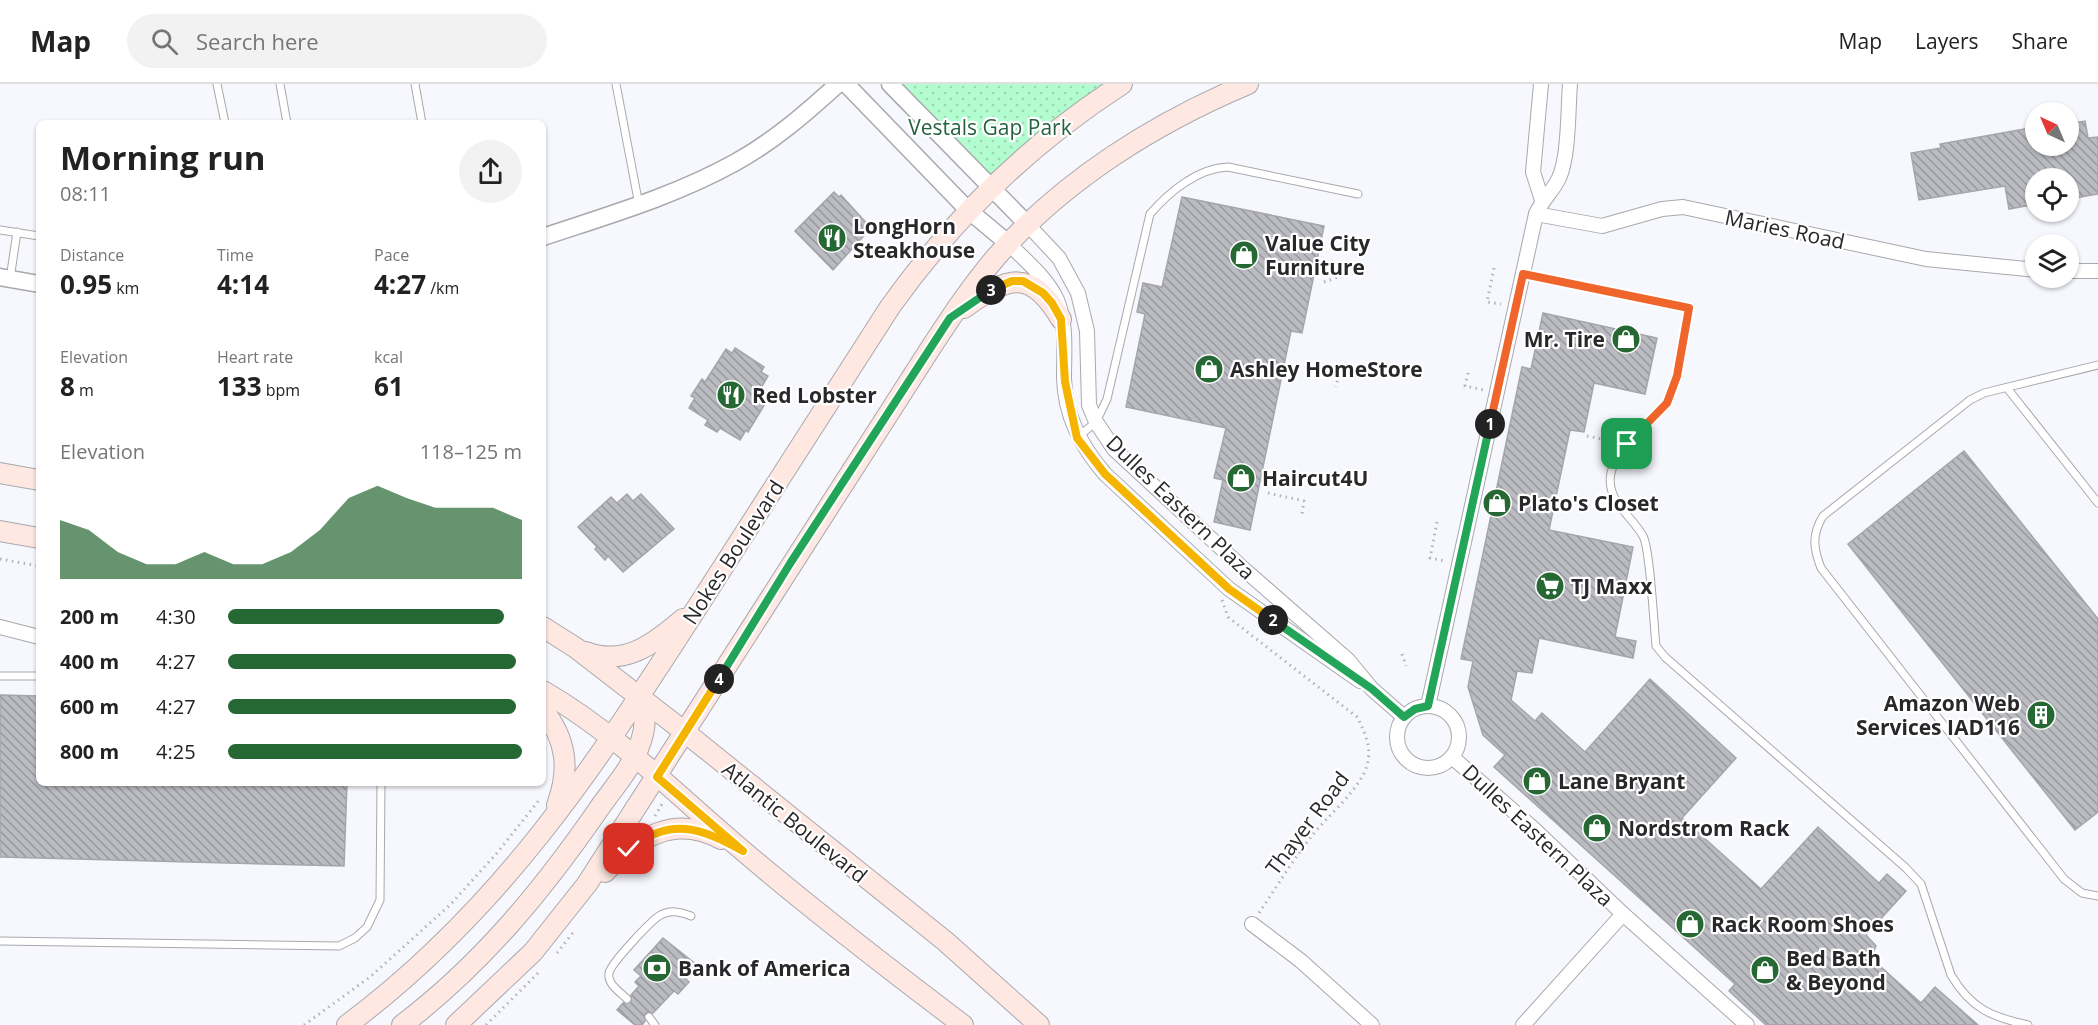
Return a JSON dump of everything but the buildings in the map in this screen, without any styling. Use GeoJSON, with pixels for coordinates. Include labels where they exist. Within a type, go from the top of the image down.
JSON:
{"type":"FeatureCollection","features":[{"type":"Feature","properties":{"kind":"main road","name":"Nokes Boulevard"},"geometry":{"type":"LineString","coordinates":[[347,1025],[436,952],[498,887],[548,827],[640,697],[890,307],[933,248],[989,187],[1063,124],[1122,84]]}},
{"type":"Feature","properties":{"kind":"main road"},"geometry":{"type":"LineString","coordinates":[[566,913],[686,733],[791,562],[950,318],[1009,244],[1064,194],[1153,130],[1248,84]]}},
{"type":"Feature","properties":{"kind":"main road"},"geometry":{"type":"LineString","coordinates":[[950,318],[992,289],[1012,281],[1023,281],[1043,293],[1061,319]]}},
{"type":"Feature","properties":{"kind":"main road"},"geometry":{"type":"LineString","coordinates":[[0,473],[36,479]]}},
{"type":"Feature","properties":{"kind":"main road"},"geometry":{"type":"LineString","coordinates":[[0,531],[36,537]]}},
{"type":"Feature","properties":{"kind":"main road"},"geometry":{"type":"LineString","coordinates":[[576,648],[597,656],[632,654],[657,640],[698,605]]}},
{"type":"Feature","properties":{"kind":"main road","name":"Atlantic Boulevard"},"geometry":{"type":"LineString","coordinates":[[546,629],[576,648],[640,697],[945,941],[1039,1025]]}},
{"type":"Feature","properties":{"kind":"main road"},"geometry":{"type":"LineString","coordinates":[[546,693],[611,737],[743,851],[881,963],[963,1025]]}},
{"type":"Feature","properties":{"kind":"main road"},"geometry":{"type":"LineString","coordinates":[[402,1025],[456,981],[516,919],[568,854],[635,757],[645,723],[644,708],[640,697]]}},
{"type":"Feature","properties":{"kind":"main road"},"geometry":{"type":"LineString","coordinates":[[546,715],[561,739],[564,772],[562,790],[548,827]]}},
{"type":"Feature","properties":{"kind":"main road"},"geometry":{"type":"LineString","coordinates":[[456,1025],[496,989],[629,849],[656,832],[682,829],[708,832],[743,851]]}},
{"type":"Feature","properties":{"kind":"street"},"geometry":{"type":"LineString","coordinates":[[546,236],[679,190],[738,161],[779,134],[838,84]]}},
{"type":"Feature","properties":{"kind":"street"},"geometry":{"type":"LineString","coordinates":[[846,84],[967,209],[1009,244]]}},
{"type":"Feature","properties":{"kind":"street"},"geometry":{"type":"LineString","coordinates":[[890,84],[1029,226]]}},
{"type":"Feature","properties":{"kind":"street"},"geometry":{"type":"LineString","coordinates":[[1541,84],[1533,172],[1542,200]]}},
{"type":"Feature","properties":{"kind":"street"},"geometry":{"type":"LineString","coordinates":[[1404,717],[1415,709],[1428,706],[1536,214],[1542,200],[1559,178],[1565,146],[1570,84]]}},
{"type":"Feature","properties":{"kind":"street","name":"Maries Road"},"geometry":{"type":"LineString","coordinates":[[1536,214],[1602,226],[1662,209],[1683,207],[1926,260],[2025,269]]}},
{"type":"Feature","properties":{"kind":"street","name":"Dulles Eastern Plaza"},"geometry":{"type":"LineString","coordinates":[[1029,226],[1059,258],[1078,293],[1087,331],[1089,405],[1096,422],[1114,449],[1348,660],[1372,689]]}},
{"type":"Feature","properties":{"kind":"street","name":"Dulles Eastern Plaza"},"geometry":{"type":"LineString","coordinates":[[1009,244],[1049,287],[1057,301],[1061,319],[1065,382],[1077,438],[1105,474],[1229,589],[1372,689],[1404,717],[1398,728],[1397,741],[1401,754],[1411,763],[1423,768],[1436,768],[1452,757],[1460,740],[1458,727],[1451,716],[1440,708],[1428,706]]}},
{"type":"Feature","properties":{"kind":"street"},"geometry":{"type":"LineString","coordinates":[[2079,271],[2098,271]]}},
{"type":"Feature","properties":{"kind":"street"},"geometry":{"type":"LineString","coordinates":[[5,278],[36,283]]}},
{"type":"Feature","properties":{"kind":"street"},"geometry":{"type":"LineString","coordinates":[[0,627],[36,636]]}},
{"type":"Feature","properties":{"kind":"street","name":"Dulles Eastern Plaza"},"geometry":{"type":"LineString","coordinates":[[1452,757],[1747,1025]]}},
{"type":"Feature","properties":{"kind":"street","name":"Dulles Eastern Plaza"},"geometry":{"type":"LineString","coordinates":[[1523,1025],[1623,914]]}},
{"type":"Feature","properties":{"kind":"street"},"geometry":{"type":"LineString","coordinates":[[1252,924],[1301,961],[1372,1025]]}},
{"type":"Feature","properties":{"kind":"lane"},"geometry":{"type":"LineString","coordinates":[[217,84],[224,120]]}},
{"type":"Feature","properties":{"kind":"lane"},"geometry":{"type":"LineString","coordinates":[[280,84],[286,120]]}},
{"type":"Feature","properties":{"kind":"lane"},"geometry":{"type":"LineString","coordinates":[[415,84],[421,120]]}},
{"type":"Feature","properties":{"kind":"lane"},"geometry":{"type":"LineString","coordinates":[[616,84],[639,205]]}},
{"type":"Feature","properties":{"kind":"lane"},"geometry":{"type":"LineString","coordinates":[[1077,438],[1096,422],[1107,399],[1150,214],[1162,200],[1203,173],[1221,168],[1358,194]]}},
{"type":"Feature","properties":{"kind":"lane"},"geometry":{"type":"LineString","coordinates":[[0,230],[36,235]]}},
{"type":"Feature","properties":{"kind":"lane"},"geometry":{"type":"LineString","coordinates":[[5,278],[17,232]]}},
{"type":"Feature","properties":{"kind":"lane"},"geometry":{"type":"LineString","coordinates":[[1523,274],[1689,308],[1677,376],[1667,403],[1627,444],[1617,458],[1610,475],[1615,500],[1644,538],[1656,646],[1665,657],[1921,884],[1958,987],[1979,1007],[1996,1018],[2028,1025]]}},
{"type":"Feature","properties":{"kind":"lane"},"geometry":{"type":"LineString","coordinates":[[2098,365],[1984,393],[1955,410],[1823,516],[1815,530],[1814,552],[1821,568],[2064,879],[2082,893],[2098,896]]}},
{"type":"Feature","properties":{"kind":"lane"},"geometry":{"type":"LineString","coordinates":[[2007,388],[2098,503]]}},
{"type":"Feature","properties":{"kind":"lane"},"geometry":{"type":"LineString","coordinates":[[0,676],[36,676]]}},
{"type":"Feature","properties":{"kind":"lane"},"geometry":{"type":"LineString","coordinates":[[0,941],[339,946],[355,938],[367,927],[380,900],[381,786]]}},
{"type":"Feature","properties":{"kind":"lane"},"geometry":{"type":"LineString","coordinates":[[627,999],[610,981],[609,973],[614,963],[659,916],[680,911],[691,916]]}},
{"type":"Feature","properties":{"kind":"lane"},"geometry":{"type":"LineString","coordinates":[[649,1017],[655,1025]]}},
{"type":"Feature","properties":{"kind":"path"},"geometry":{"type":"LineString","coordinates":[[1324,282],[1350,273],[1363,275],[1366,262]]}},
{"type":"Feature","properties":{"kind":"path"},"geometry":{"type":"LineString","coordinates":[[1494,268],[1486,302],[1516,303]]}},
{"type":"Feature","properties":{"kind":"path"},"geometry":{"type":"LineString","coordinates":[[1299,365],[1338,374],[1335,387]]}},
{"type":"Feature","properties":{"kind":"path"},"geometry":{"type":"LineString","coordinates":[[1468,373],[1465,386],[1496,393]]}},
{"type":"Feature","properties":{"kind":"path"},"geometry":{"type":"LineString","coordinates":[[1587,436],[1627,444]]}},
{"type":"Feature","properties":{"kind":"path"},"geometry":{"type":"LineString","coordinates":[[1268,493],[1304,501],[1302,514]]}},
{"type":"Feature","properties":{"kind":"path"},"geometry":{"type":"LineString","coordinates":[[1437,522],[1430,558],[1459,563]]}},
{"type":"Feature","properties":{"kind":"path"},"geometry":{"type":"LineString","coordinates":[[0,559],[36,565]]}},
{"type":"Feature","properties":{"kind":"path","name":"Thayer Road"},"geometry":{"type":"LineString","coordinates":[[1229,589],[1220,602],[1228,617],[1357,717],[1366,735],[1368,748],[1367,766],[1355,786],[1311,837],[1252,924]]}},
{"type":"Feature","properties":{"kind":"path"},"geometry":{"type":"LineString","coordinates":[[1402,654],[1406,658],[1406,666]]}},
{"type":"Feature","properties":{"kind":"path"},"geometry":{"type":"LineString","coordinates":[[304,1025],[370,977],[450,905],[504,845],[542,794]]}},
{"type":"Feature","properties":{"kind":"path"},"geometry":{"type":"LineString","coordinates":[[653,824],[654,817],[663,802]]}},
{"type":"Feature","properties":{"kind":"green space","name":"Vestals Gap Park"},"geometry":{"type":"Polygon","coordinates":[[[890,84],[1122,84],[989,187],[890,84]]]}},
{"type":"Feature","properties":{"kind":"place","name":"LongHorn Steakhouse"},"geometry":{"type":"Point","coordinates":[832,238]}},
{"type":"Feature","properties":{"kind":"place","name":"Value City Furniture"},"geometry":{"type":"Point","coordinates":[1244,255]}},
{"type":"Feature","properties":{"kind":"place","name":"Mr. Tire"},"geometry":{"type":"Point","coordinates":[1626,339]}},
{"type":"Feature","properties":{"kind":"place","name":"Ashley HomeStore"},"geometry":{"type":"Point","coordinates":[1209,369]}},
{"type":"Feature","properties":{"kind":"place","name":"Red Lobster"},"geometry":{"type":"Point","coordinates":[731,395]}},
{"type":"Feature","properties":{"kind":"place","name":"Haircut4U"},"geometry":{"type":"Point","coordinates":[1241,478]}},
{"type":"Feature","properties":{"kind":"place","name":"Plato's Closet"},"geometry":{"type":"Point","coordinates":[1497,503]}},
{"type":"Feature","properties":{"kind":"place","name":"TJ Maxx"},"geometry":{"type":"Point","coordinates":[1550,586]}},
{"type":"Feature","properties":{"kind":"place","name":"Amazon Web Services IAD116"},"geometry":{"type":"Point","coordinates":[2041,715]}},
{"type":"Feature","properties":{"kind":"place","name":"Lane Bryant"},"geometry":{"type":"Point","coordinates":[1537,781]}},
{"type":"Feature","properties":{"kind":"place","name":"Nordstrom Rack"},"geometry":{"type":"Point","coordinates":[1597,828]}},
{"type":"Feature","properties":{"kind":"place","name":"Rack Room Shoes"},"geometry":{"type":"Point","coordinates":[1690,924]}},
{"type":"Feature","properties":{"kind":"place","name":"Bank of America"},"geometry":{"type":"Point","coordinates":[657,968]}},
{"type":"Feature","properties":{"kind":"place","name":"Bed Bath & Beyond"},"geometry":{"type":"Point","coordinates":[1765,970]}},
{"type":"Feature","properties":{"kind":"route"},"geometry":{"type":"LineString","coordinates":[[629,849],[639,840],[656,832],[682,829],[708,832],[743,851],[657,777],[791,562],[950,318],[992,289],[1004,284],[1023,281],[1033,286],[1052,303],[1061,319],[1065,382],[1077,438],[1105,474],[1229,589],[1372,689],[1404,717],[1415,709],[1428,706],[1523,274],[1689,308],[1677,376],[1667,403],[1627,444]]}}]}
